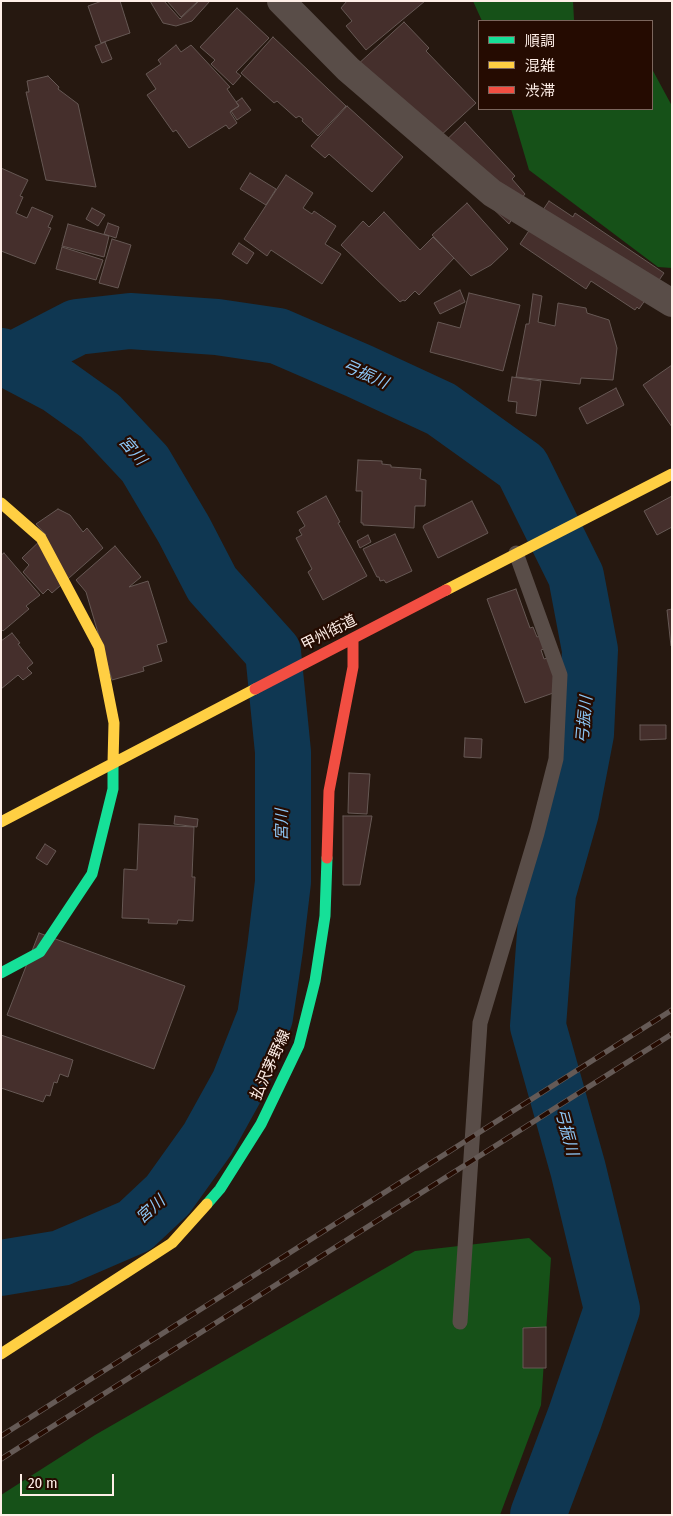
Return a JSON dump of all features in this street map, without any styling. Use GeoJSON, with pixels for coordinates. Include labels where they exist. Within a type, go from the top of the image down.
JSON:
{"type":"FeatureCollection","features":[{"type":"Feature","properties":{"kind":"main road","name":"甲州街道"},"geometry":{"type":"LineString","coordinates":[[1,822],[516,552],[672,474]]}},
{"type":"Feature","properties":{"kind":"main road"},"geometry":{"type":"LineString","coordinates":[[1,503],[41,538],[99,646],[114,723],[113,789],[92,874],[40,952],[1,973]]}},
{"type":"Feature","properties":{"kind":"main road","name":"払沢茅野線"},"geometry":{"type":"LineString","coordinates":[[1,1354],[172,1243],[220,1189],[260,1124],[281,1085],[299,1045],[318,962],[325,916],[329,791],[353,667],[353,638]]}},
{"type":"Feature","properties":{"kind":"street"},"geometry":{"type":"LineString","coordinates":[[281,1],[348,69],[492,193],[672,304]]}},
{"type":"Feature","properties":{"kind":"lane"},"geometry":{"type":"LineString","coordinates":[[460,1322],[480,1023],[537,833],[556,759],[560,674],[516,552]]}},
{"type":"Feature","properties":{"kind":"green space"},"geometry":{"type":"Polygon","coordinates":[[[473,1],[573,1],[574,20],[482,20],[473,1]]]}},
{"type":"Feature","properties":{"kind":"green space"},"geometry":{"type":"Polygon","coordinates":[[[653,71],[672,106],[672,268],[658,267],[529,170],[511,110],[653,110],[653,71]]]}},
{"type":"Feature","properties":{"kind":"green space"},"geometry":{"type":"Polygon","coordinates":[[[529,1238],[551,1258],[541,1405],[500,1515],[1,1515],[1,1495],[95,1435],[415,1251],[529,1238]]]}},
{"type":"Feature","properties":{"kind":"building"},"geometry":{"type":"Polygon","coordinates":[[[102,1],[120,1],[130,33],[101,43],[88,6],[102,1]]]}},
{"type":"Feature","properties":{"kind":"building"},"geometry":{"type":"Polygon","coordinates":[[[150,1],[164,1],[180,19],[199,1],[210,1],[192,21],[176,26],[163,23],[150,1]]]}},
{"type":"Feature","properties":{"kind":"building"},"geometry":{"type":"Polygon","coordinates":[[[167,1],[198,1],[181,17],[167,1]]]}},
{"type":"Feature","properties":{"kind":"building"},"geometry":{"type":"Polygon","coordinates":[[[347,1],[425,1],[366,50],[346,26],[352,21],[341,8],[347,1]]]}},
{"type":"Feature","properties":{"kind":"building"},"geometry":{"type":"Polygon","coordinates":[[[237,8],[269,38],[236,72],[241,76],[233,85],[211,64],[215,60],[200,47],[237,8]]]}},
{"type":"Feature","properties":{"kind":"building"},"geometry":{"type":"Polygon","coordinates":[[[404,22],[429,48],[426,51],[476,103],[438,138],[344,77],[404,22]]]}},
{"type":"Feature","properties":{"kind":"building"},"geometry":{"type":"Polygon","coordinates":[[[273,37],[346,106],[318,136],[302,121],[303,119],[299,116],[296,118],[277,101],[274,103],[241,73],[273,37]]]}},
{"type":"Feature","properties":{"kind":"building"},"geometry":{"type":"Polygon","coordinates":[[[105,42],[112,59],[102,63],[95,46],[105,42]]]}},
{"type":"Feature","properties":{"kind":"building"},"geometry":{"type":"Polygon","coordinates":[[[176,45],[181,52],[191,45],[230,87],[227,89],[239,106],[230,112],[237,123],[229,129],[226,125],[189,148],[176,130],[173,132],[147,95],[156,89],[146,74],[161,64],[158,60],[176,45]]]}},
{"type":"Feature","properties":{"kind":"building"},"geometry":{"type":"Polygon","coordinates":[[[48,76],[59,87],[58,89],[78,104],[96,187],[46,180],[26,92],[29,92],[27,81],[48,76]]]}},
{"type":"Feature","properties":{"kind":"building"},"geometry":{"type":"Polygon","coordinates":[[[242,98],[251,110],[237,120],[231,111],[239,106],[236,102],[242,98]]]}},
{"type":"Feature","properties":{"kind":"building"},"geometry":{"type":"Polygon","coordinates":[[[347,106],[403,157],[372,192],[329,154],[325,158],[311,146],[347,106]]]}},
{"type":"Feature","properties":{"kind":"building"},"geometry":{"type":"Polygon","coordinates":[[[465,122],[515,176],[512,179],[525,194],[516,205],[519,207],[509,224],[434,152],[465,122]]]}},
{"type":"Feature","properties":{"kind":"building"},"geometry":{"type":"Polygon","coordinates":[[[1,168],[28,180],[20,196],[23,197],[16,213],[27,218],[32,207],[53,216],[48,227],[51,228],[35,264],[1,251],[1,168]]]}},
{"type":"Feature","properties":{"kind":"building"},"geometry":{"type":"Polygon","coordinates":[[[250,173],[276,189],[266,205],[240,189],[250,173]]]}},
{"type":"Feature","properties":{"kind":"building"},"geometry":{"type":"Polygon","coordinates":[[[286,175],[313,193],[303,208],[312,214],[314,211],[336,226],[325,244],[341,254],[322,284],[271,250],[267,256],[244,239],[286,175]]]}},
{"type":"Feature","properties":{"kind":"building"},"geometry":{"type":"Polygon","coordinates":[[[549,201],[573,217],[575,213],[664,273],[639,309],[637,307],[635,310],[591,281],[586,289],[520,244],[549,201]]]}},
{"type":"Feature","properties":{"kind":"building"},"geometry":{"type":"Polygon","coordinates":[[[467,203],[508,249],[491,265],[471,276],[432,235],[467,203]]]}},
{"type":"Feature","properties":{"kind":"building"},"geometry":{"type":"Polygon","coordinates":[[[92,208],[105,215],[98,226],[86,219],[92,208]]]}},
{"type":"Feature","properties":{"kind":"building"},"geometry":{"type":"Polygon","coordinates":[[[384,212],[420,250],[433,237],[454,258],[419,295],[415,291],[405,301],[400,302],[341,245],[363,221],[369,227],[384,212]]]}},
{"type":"Feature","properties":{"kind":"building"},"geometry":{"type":"Polygon","coordinates":[[[108,223],[119,227],[116,238],[104,234],[108,223]]]}},
{"type":"Feature","properties":{"kind":"building"},"geometry":{"type":"Polygon","coordinates":[[[68,224],[109,236],[104,257],[62,246],[68,224]]]}},
{"type":"Feature","properties":{"kind":"building"},"geometry":{"type":"Polygon","coordinates":[[[112,239],[131,245],[118,288],[99,283],[112,239]]]}},
{"type":"Feature","properties":{"kind":"building"},"geometry":{"type":"Polygon","coordinates":[[[239,243],[254,253],[247,264],[232,254],[239,243]]]}},
{"type":"Feature","properties":{"kind":"building"},"geometry":{"type":"Polygon","coordinates":[[[62,247],[103,260],[96,280],[56,269],[62,247]]]}},
{"type":"Feature","properties":{"kind":"building"},"geometry":{"type":"Polygon","coordinates":[[[460,290],[465,302],[440,314],[434,303],[460,290]]]}},
{"type":"Feature","properties":{"kind":"building"},"geometry":{"type":"Polygon","coordinates":[[[469,293],[520,305],[503,371],[430,352],[438,322],[460,328],[469,293]]]}},
{"type":"Feature","properties":{"kind":"building"},"geometry":{"type":"Polygon","coordinates":[[[533,294],[542,296],[538,322],[555,326],[558,303],[586,308],[587,313],[609,320],[617,348],[613,380],[581,378],[580,384],[516,377],[526,324],[529,324],[533,294]]]}},
{"type":"Feature","properties":{"kind":"building"},"geometry":{"type":"Polygon","coordinates":[[[672,365],[672,427],[643,385],[672,365]]]}},
{"type":"Feature","properties":{"kind":"building"},"geometry":{"type":"Polygon","coordinates":[[[512,377],[541,381],[536,416],[516,413],[517,402],[508,401],[512,377]]]}},
{"type":"Feature","properties":{"kind":"building"},"geometry":{"type":"Polygon","coordinates":[[[616,388],[624,405],[587,424],[579,408],[616,388]]]}},
{"type":"Feature","properties":{"kind":"building"},"geometry":{"type":"Polygon","coordinates":[[[358,460],[382,461],[382,464],[391,465],[391,467],[421,469],[420,479],[426,480],[425,506],[415,506],[414,528],[363,525],[361,523],[362,491],[356,491],[358,460]]]}},
{"type":"Feature","properties":{"kind":"building"},"geometry":{"type":"Polygon","coordinates":[[[326,496],[340,522],[338,523],[367,576],[323,600],[308,572],[312,569],[296,538],[302,535],[299,530],[305,526],[297,512],[326,496]]]}},
{"type":"Feature","properties":{"kind":"building"},"geometry":{"type":"Polygon","coordinates":[[[672,496],[672,527],[657,535],[644,511],[672,496]]]}},
{"type":"Feature","properties":{"kind":"building"},"geometry":{"type":"Polygon","coordinates":[[[472,501],[488,533],[438,558],[423,527],[424,525],[472,501]]]}},
{"type":"Feature","properties":{"kind":"building"},"geometry":{"type":"Polygon","coordinates":[[[58,509],[70,515],[83,532],[87,528],[103,548],[52,593],[48,589],[43,594],[23,572],[29,565],[22,558],[46,535],[36,524],[58,509]]]}},
{"type":"Feature","properties":{"kind":"building"},"geometry":{"type":"Polygon","coordinates":[[[395,534],[412,571],[386,583],[384,580],[380,581],[379,577],[377,577],[363,549],[395,534]]]}},
{"type":"Feature","properties":{"kind":"building"},"geometry":{"type":"Polygon","coordinates":[[[368,535],[371,542],[360,548],[357,541],[368,535]]]}},
{"type":"Feature","properties":{"kind":"building"},"geometry":{"type":"Polygon","coordinates":[[[115,546],[141,577],[129,587],[148,581],[167,642],[157,645],[162,661],[143,667],[144,671],[112,680],[86,592],[76,580],[115,546]]]}},
{"type":"Feature","properties":{"kind":"building"},"geometry":{"type":"Polygon","coordinates":[[[4,553],[40,595],[26,606],[29,609],[3,631],[1,629],[1,555],[4,553]]]}},
{"type":"Feature","properties":{"kind":"building"},"geometry":{"type":"Polygon","coordinates":[[[516,589],[530,628],[533,627],[537,637],[540,636],[544,649],[541,650],[544,659],[547,658],[556,682],[556,692],[525,703],[487,599],[516,589]]]}},
{"type":"Feature","properties":{"kind":"building"},"geometry":{"type":"Polygon","coordinates":[[[672,609],[672,646],[671,646],[667,610],[672,609]]]}},
{"type":"Feature","properties":{"kind":"building"},"geometry":{"type":"Polygon","coordinates":[[[12,633],[33,663],[27,668],[32,673],[23,680],[18,675],[1,689],[1,641],[12,633]]]}},
{"type":"Feature","properties":{"kind":"building"},"geometry":{"type":"Polygon","coordinates":[[[640,725],[666,725],[666,739],[640,740],[640,725]]]}},
{"type":"Feature","properties":{"kind":"building"},"geometry":{"type":"Polygon","coordinates":[[[465,738],[482,739],[481,758],[464,757],[465,738]]]}},
{"type":"Feature","properties":{"kind":"building"},"geometry":{"type":"Polygon","coordinates":[[[349,773],[370,774],[367,814],[348,813],[349,773]]]}},
{"type":"Feature","properties":{"kind":"building"},"geometry":{"type":"Polygon","coordinates":[[[175,816],[198,819],[197,827],[174,824],[175,816]]]}},
{"type":"Feature","properties":{"kind":"building"},"geometry":{"type":"Polygon","coordinates":[[[343,816],[372,816],[360,885],[343,885],[343,816]]]}},
{"type":"Feature","properties":{"kind":"building"},"geometry":{"type":"Polygon","coordinates":[[[139,824],[194,827],[192,877],[195,877],[193,921],[178,920],[177,924],[148,923],[149,919],[122,918],[124,869],[137,870],[139,824]]]}},
{"type":"Feature","properties":{"kind":"building"},"geometry":{"type":"Polygon","coordinates":[[[45,844],[56,851],[47,865],[36,858],[45,844]]]}},
{"type":"Feature","properties":{"kind":"building"},"geometry":{"type":"Polygon","coordinates":[[[39,933],[185,986],[154,1069],[7,1015],[39,933]]]}},
{"type":"Feature","properties":{"kind":"building"},"geometry":{"type":"Polygon","coordinates":[[[1,1035],[73,1060],[68,1077],[60,1074],[57,1083],[54,1082],[50,1096],[46,1095],[43,1102],[1,1088],[1,1035]]]}},
{"type":"Feature","properties":{"kind":"building"},"geometry":{"type":"Polygon","coordinates":[[[546,1327],[546,1368],[523,1368],[523,1328],[546,1327]]]}},
{"type":"Feature","properties":{"kind":"waterway","name":"弓振川"},"geometry":{"type":"LineString","coordinates":[[11,361],[77,327],[130,321],[217,327],[278,336],[441,409],[522,467],[576,576],[590,650],[586,734],[571,812],[548,893],[538,1026],[578,1169],[612,1309],[575,1417],[538,1515]]}},
{"type":"Feature","properties":{"kind":"waterway","name":"宮川"},"geometry":{"type":"LineString","coordinates":[[1,356],[58,386],[100,416],[145,464],[184,530],[212,584],[273,652],[283,752],[283,882],[275,949],[265,1017],[239,1083],[208,1139],[168,1195],[135,1226],[61,1258],[1,1268]]}},
{"type":"Feature","properties":{"kind":"railway"},"geometry":{"type":"LineString","coordinates":[[1,1436],[672,1010]]}},
{"type":"Feature","properties":{"kind":"railway"},"geometry":{"type":"LineString","coordinates":[[1,1459],[672,1034]]}},
{"type":"Feature","properties":{"kind":"traffic: fast"},"geometry":{"type":"LineString","coordinates":[[1,973],[40,952],[92,874],[113,789],[113,763]]}},
{"type":"Feature","properties":{"kind":"traffic: fast"},"geometry":{"type":"LineString","coordinates":[[207,1204],[220,1189],[261,1124],[299,1045],[315,981],[325,916],[327,858]]}},
{"type":"Feature","properties":{"kind":"traffic: slow"},"geometry":{"type":"LineString","coordinates":[[446,590],[672,474]]}},
{"type":"Feature","properties":{"kind":"traffic: slow"},"geometry":{"type":"LineString","coordinates":[[1,503],[41,538],[99,647],[114,723],[113,763]]}},
{"type":"Feature","properties":{"kind":"traffic: slow"},"geometry":{"type":"LineString","coordinates":[[1,822],[255,689]]}},
{"type":"Feature","properties":{"kind":"traffic: slow"},"geometry":{"type":"LineString","coordinates":[[1,1354],[172,1243],[207,1204]]}},
{"type":"Feature","properties":{"kind":"traffic: jam"},"geometry":{"type":"LineString","coordinates":[[255,689],[446,590]]}},
{"type":"Feature","properties":{"kind":"traffic: jam"},"geometry":{"type":"LineString","coordinates":[[327,858],[329,791],[353,667],[353,638]]}}]}
